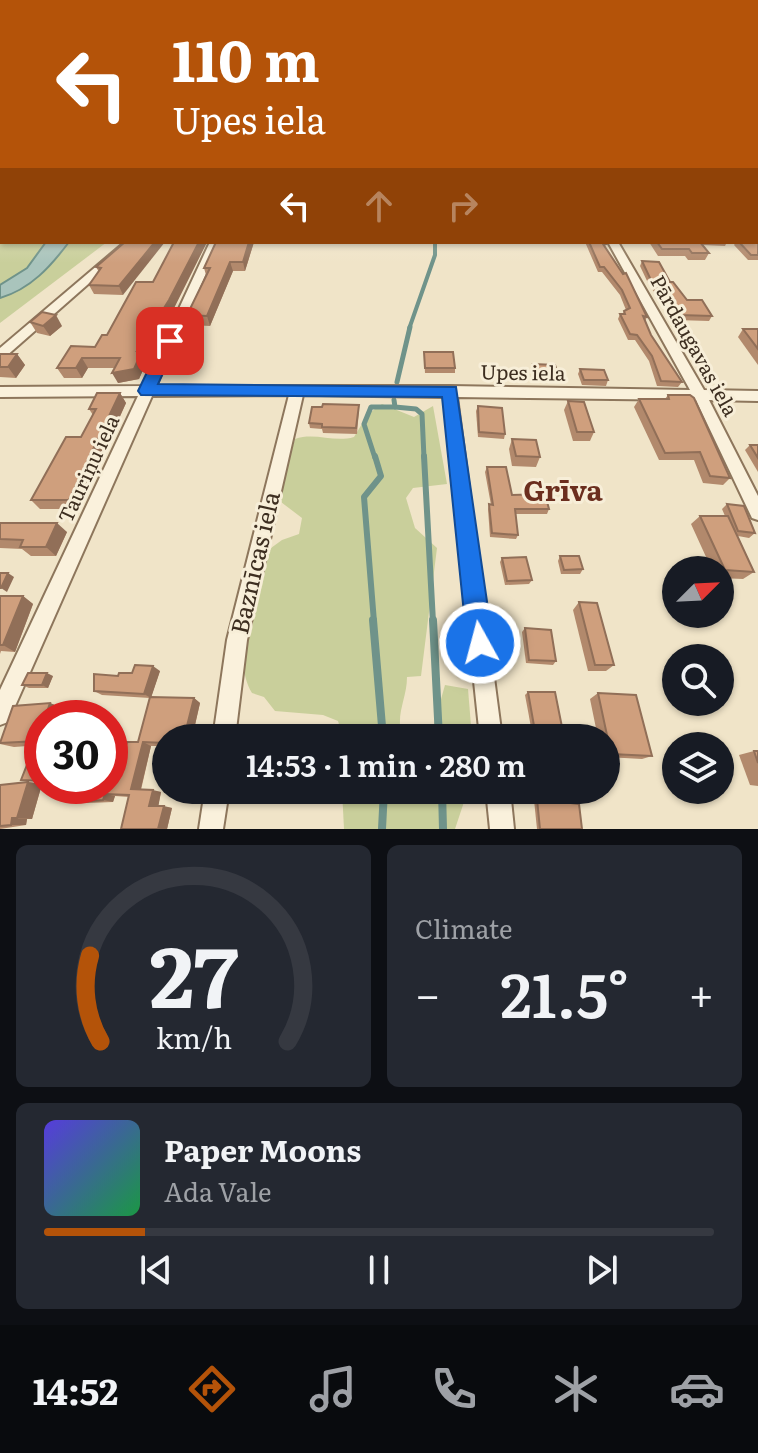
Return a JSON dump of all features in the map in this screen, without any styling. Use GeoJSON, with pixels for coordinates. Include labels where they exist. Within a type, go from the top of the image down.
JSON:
{"type":"FeatureCollection","features":[{"type":"Feature","properties":{"kind":"street"},"geometry":{"type":"LineString","coordinates":[[0,355],[129,244]]}},
{"type":"Feature","properties":{"kind":"street","name":"Tauriņu iela"},"geometry":{"type":"LineString","coordinates":[[0,714],[214,244]]}},
{"type":"Feature","properties":{"kind":"street","name":"Pārdaugavas iela"},"geometry":{"type":"LineString","coordinates":[[614,244],[701,397],[758,513]]}},
{"type":"Feature","properties":{"kind":"street","name":"Upes iela"},"geometry":{"type":"LineString","coordinates":[[0,392],[297,390],[758,396]]}},
{"type":"Feature","properties":{"kind":"street","name":"Baznīcas iela"},"geometry":{"type":"LineString","coordinates":[[226,724],[237,640],[297,390]]}},
{"type":"Feature","properties":{"kind":"street"},"geometry":{"type":"LineString","coordinates":[[450,391],[489,724]]}},
{"type":"Feature","properties":{"kind":"street"},"geometry":{"type":"LineString","coordinates":[[211,829],[215,804]]}},
{"type":"Feature","properties":{"kind":"street"},"geometry":{"type":"LineString","coordinates":[[499,804],[502,829]]}},
{"type":"Feature","properties":{"kind":"green space"},"geometry":{"type":"Polygon","coordinates":[[[0,244],[45,244],[27,268],[0,285],[0,244]]]}},
{"type":"Feature","properties":{"kind":"green space"},"geometry":{"type":"Polygon","coordinates":[[[67,244],[104,244],[0,323],[0,298],[21,289],[55,260],[67,244]]]}},
{"type":"Feature","properties":{"kind":"green space"},"geometry":{"type":"Polygon","coordinates":[[[382,404],[414,417],[433,406],[447,484],[413,488],[406,498],[415,528],[437,548],[421,676],[407,677],[400,724],[339,724],[323,715],[275,711],[264,697],[252,693],[243,660],[253,602],[271,548],[299,534],[302,518],[277,499],[295,439],[354,437],[368,414],[382,404]]]}},
{"type":"Feature","properties":{"kind":"green space"},"geometry":{"type":"Polygon","coordinates":[[[445,685],[468,689],[471,724],[434,724],[445,685]]]}},
{"type":"Feature","properties":{"kind":"green space"},"geometry":{"type":"Polygon","coordinates":[[[343,804],[463,804],[455,829],[344,829],[343,804]]]}},
{"type":"Feature","properties":{"kind":"water"},"geometry":{"type":"Polygon","coordinates":[[[45,244],[67,244],[39,276],[21,289],[0,298],[0,285],[27,268],[45,244]]]}},
{"type":"Feature","properties":{"kind":"building"},"geometry":{"type":"Polygon","coordinates":[[[123,244],[153,244],[119,286],[89,285],[101,268],[96,267],[123,244]]]}},
{"type":"Feature","properties":{"kind":"building"},"geometry":{"type":"Polygon","coordinates":[[[173,244],[198,244],[169,300],[137,351],[142,351],[134,369],[112,373],[120,358],[82,358],[76,368],[57,368],[71,346],[95,347],[102,335],[107,335],[136,282],[153,282],[173,244]]]}},
{"type":"Feature","properties":{"kind":"building"},"geometry":{"type":"Polygon","coordinates":[[[215,244],[248,244],[243,262],[230,262],[207,316],[187,315],[210,268],[204,268],[215,244]]]}},
{"type":"Feature","properties":{"kind":"building"},"geometry":{"type":"Polygon","coordinates":[[[590,244],[603,244],[623,274],[626,273],[647,317],[643,316],[651,335],[682,382],[661,381],[652,356],[637,335],[630,334],[620,314],[625,314],[624,311],[630,308],[622,290],[604,267],[600,267],[590,244]]]}},
{"type":"Feature","properties":{"kind":"building"},"geometry":{"type":"Polygon","coordinates":[[[658,244],[702,244],[709,253],[692,253],[689,249],[662,249],[658,244]]]}},
{"type":"Feature","properties":{"kind":"building"},"geometry":{"type":"Polygon","coordinates":[[[741,244],[758,244],[758,255],[751,255],[741,244]]]}},
{"type":"Feature","properties":{"kind":"building"},"geometry":{"type":"Polygon","coordinates":[[[642,261],[659,262],[670,282],[687,300],[702,300],[712,316],[679,315],[666,294],[662,294],[650,278],[642,261]]]}},
{"type":"Feature","properties":{"kind":"building"},"geometry":{"type":"Polygon","coordinates":[[[42,312],[56,315],[43,326],[30,322],[42,312]]]}},
{"type":"Feature","properties":{"kind":"building"},"geometry":{"type":"Polygon","coordinates":[[[743,329],[758,329],[758,349],[743,329]]]}},
{"type":"Feature","properties":{"kind":"building"},"geometry":{"type":"Polygon","coordinates":[[[424,352],[453,352],[455,368],[425,368],[424,352]]]}},
{"type":"Feature","properties":{"kind":"building"},"geometry":{"type":"Polygon","coordinates":[[[0,354],[17,354],[8,367],[0,367],[0,354]]]}},
{"type":"Feature","properties":{"kind":"building"},"geometry":{"type":"Polygon","coordinates":[[[533,364],[555,365],[559,377],[537,377],[533,364]]]}},
{"type":"Feature","properties":{"kind":"building"},"geometry":{"type":"Polygon","coordinates":[[[580,369],[604,370],[608,380],[584,380],[580,369]]]}},
{"type":"Feature","properties":{"kind":"building"},"geometry":{"type":"Polygon","coordinates":[[[97,393],[120,393],[69,500],[31,500],[66,437],[81,437],[96,409],[89,409],[97,393]]]}},
{"type":"Feature","properties":{"kind":"building"},"geometry":{"type":"Polygon","coordinates":[[[668,395],[690,395],[694,398],[730,478],[710,476],[700,452],[665,453],[639,399],[669,399],[668,395]]]}},
{"type":"Feature","properties":{"kind":"building"},"geometry":{"type":"Polygon","coordinates":[[[568,401],[584,402],[594,432],[577,432],[568,401]]]}},
{"type":"Feature","properties":{"kind":"building"},"geometry":{"type":"Polygon","coordinates":[[[323,404],[359,405],[356,428],[322,427],[322,424],[309,423],[312,407],[322,407],[323,404]]]}},
{"type":"Feature","properties":{"kind":"building"},"geometry":{"type":"Polygon","coordinates":[[[478,406],[502,408],[505,434],[479,432],[478,406]]]}},
{"type":"Feature","properties":{"kind":"building"},"geometry":{"type":"Polygon","coordinates":[[[512,439],[536,440],[540,457],[516,456],[512,439]]]}},
{"type":"Feature","properties":{"kind":"building"},"geometry":{"type":"Polygon","coordinates":[[[750,445],[758,445],[758,458],[750,445]]]}},
{"type":"Feature","properties":{"kind":"building"},"geometry":{"type":"Polygon","coordinates":[[[487,467],[506,467],[512,495],[545,494],[549,509],[515,509],[518,535],[492,533],[489,504],[493,505],[487,467]]]}},
{"type":"Feature","properties":{"kind":"building"},"geometry":{"type":"Polygon","coordinates":[[[727,504],[744,506],[755,533],[738,531],[727,504]]]}},
{"type":"Feature","properties":{"kind":"building"},"geometry":{"type":"Polygon","coordinates":[[[700,516],[728,516],[754,572],[734,571],[734,556],[719,556],[700,516]]]}},
{"type":"Feature","properties":{"kind":"building"},"geometry":{"type":"Polygon","coordinates":[[[0,523],[57,523],[46,547],[20,547],[23,540],[0,539],[0,523]]]}},
{"type":"Feature","properties":{"kind":"building"},"geometry":{"type":"Polygon","coordinates":[[[560,556],[579,556],[583,569],[564,570],[560,556]]]}},
{"type":"Feature","properties":{"kind":"building"},"geometry":{"type":"Polygon","coordinates":[[[526,557],[532,580],[507,581],[502,558],[526,557]]]}},
{"type":"Feature","properties":{"kind":"building"},"geometry":{"type":"Polygon","coordinates":[[[0,573],[8,573],[1,588],[0,588],[0,573]]]}},
{"type":"Feature","properties":{"kind":"building"},"geometry":{"type":"Polygon","coordinates":[[[0,596],[23,596],[3,645],[0,645],[0,596]]]}},
{"type":"Feature","properties":{"kind":"building"},"geometry":{"type":"Polygon","coordinates":[[[579,602],[597,603],[614,665],[595,665],[579,602]]]}},
{"type":"Feature","properties":{"kind":"building"},"geometry":{"type":"Polygon","coordinates":[[[525,628],[551,630],[556,661],[529,660],[525,628]]]}},
{"type":"Feature","properties":{"kind":"building"},"geometry":{"type":"Polygon","coordinates":[[[135,665],[153,666],[144,694],[94,691],[94,674],[118,676],[119,673],[132,673],[135,665]]]}},
{"type":"Feature","properties":{"kind":"building"},"geometry":{"type":"Polygon","coordinates":[[[28,673],[47,673],[42,685],[22,685],[28,673]]]}},
{"type":"Feature","properties":{"kind":"building"},"geometry":{"type":"Polygon","coordinates":[[[528,692],[555,692],[561,724],[534,724],[528,692]]]}},
{"type":"Feature","properties":{"kind":"building"},"geometry":{"type":"Polygon","coordinates":[[[598,693],[636,695],[652,756],[620,754],[620,724],[605,724],[598,693]]]}},
{"type":"Feature","properties":{"kind":"building"},"geometry":{"type":"Polygon","coordinates":[[[150,697],[194,698],[188,724],[152,724],[152,742],[143,742],[131,789],[152,790],[149,806],[164,806],[158,829],[121,829],[129,795],[128,742],[138,742],[150,697]]]}},
{"type":"Feature","properties":{"kind":"building"},"geometry":{"type":"Polygon","coordinates":[[[24,705],[24,742],[0,743],[13,706],[24,705]]]}},
{"type":"Feature","properties":{"kind":"building"},"geometry":{"type":"Polygon","coordinates":[[[24,782],[24,795],[17,818],[12,818],[11,825],[0,826],[0,785],[24,782]]]}},
{"type":"Feature","properties":{"kind":"building"},"geometry":{"type":"Polygon","coordinates":[[[538,804],[579,804],[582,829],[540,829],[538,804]]]}},
{"type":"Feature","properties":{"kind":"waterway"},"geometry":{"type":"LineString","coordinates":[[409,329],[435,255],[435,244]]}},
{"type":"Feature","properties":{"kind":"waterway"},"geometry":{"type":"LineString","coordinates":[[397,382],[410,327]]}},
{"type":"Feature","properties":{"kind":"waterway"},"geometry":{"type":"LineString","coordinates":[[394,400],[395,407]]}},
{"type":"Feature","properties":{"kind":"waterway"},"geometry":{"type":"LineString","coordinates":[[375,458],[364,424],[371,407],[395,407]]}},
{"type":"Feature","properties":{"kind":"waterway"},"geometry":{"type":"LineString","coordinates":[[395,407],[416,409],[422,414],[424,458]]}},
{"type":"Feature","properties":{"kind":"waterway"},"geometry":{"type":"LineString","coordinates":[[374,622],[364,497],[381,476],[375,456]]}},
{"type":"Feature","properties":{"kind":"waterway"},"geometry":{"type":"LineString","coordinates":[[424,456],[433,622]]}},
{"type":"Feature","properties":{"kind":"waterway"},"geometry":{"type":"LineString","coordinates":[[373,620],[382,724]]}},
{"type":"Feature","properties":{"kind":"waterway"},"geometry":{"type":"LineString","coordinates":[[433,620],[438,724]]}},
{"type":"Feature","properties":{"kind":"waterway"},"geometry":{"type":"LineString","coordinates":[[382,829],[383,804]]}},
{"type":"Feature","properties":{"kind":"waterway"},"geometry":{"type":"LineString","coordinates":[[442,804],[443,829]]}},
{"type":"Feature","properties":{"kind":"district","name":"Grīva"},"geometry":{"type":"Point","coordinates":[563,491]}},
{"type":"Feature","properties":{"kind":"route"},"geometry":{"type":"LineString","coordinates":[[170,341],[147,391],[450,391],[480,643]]}}]}
